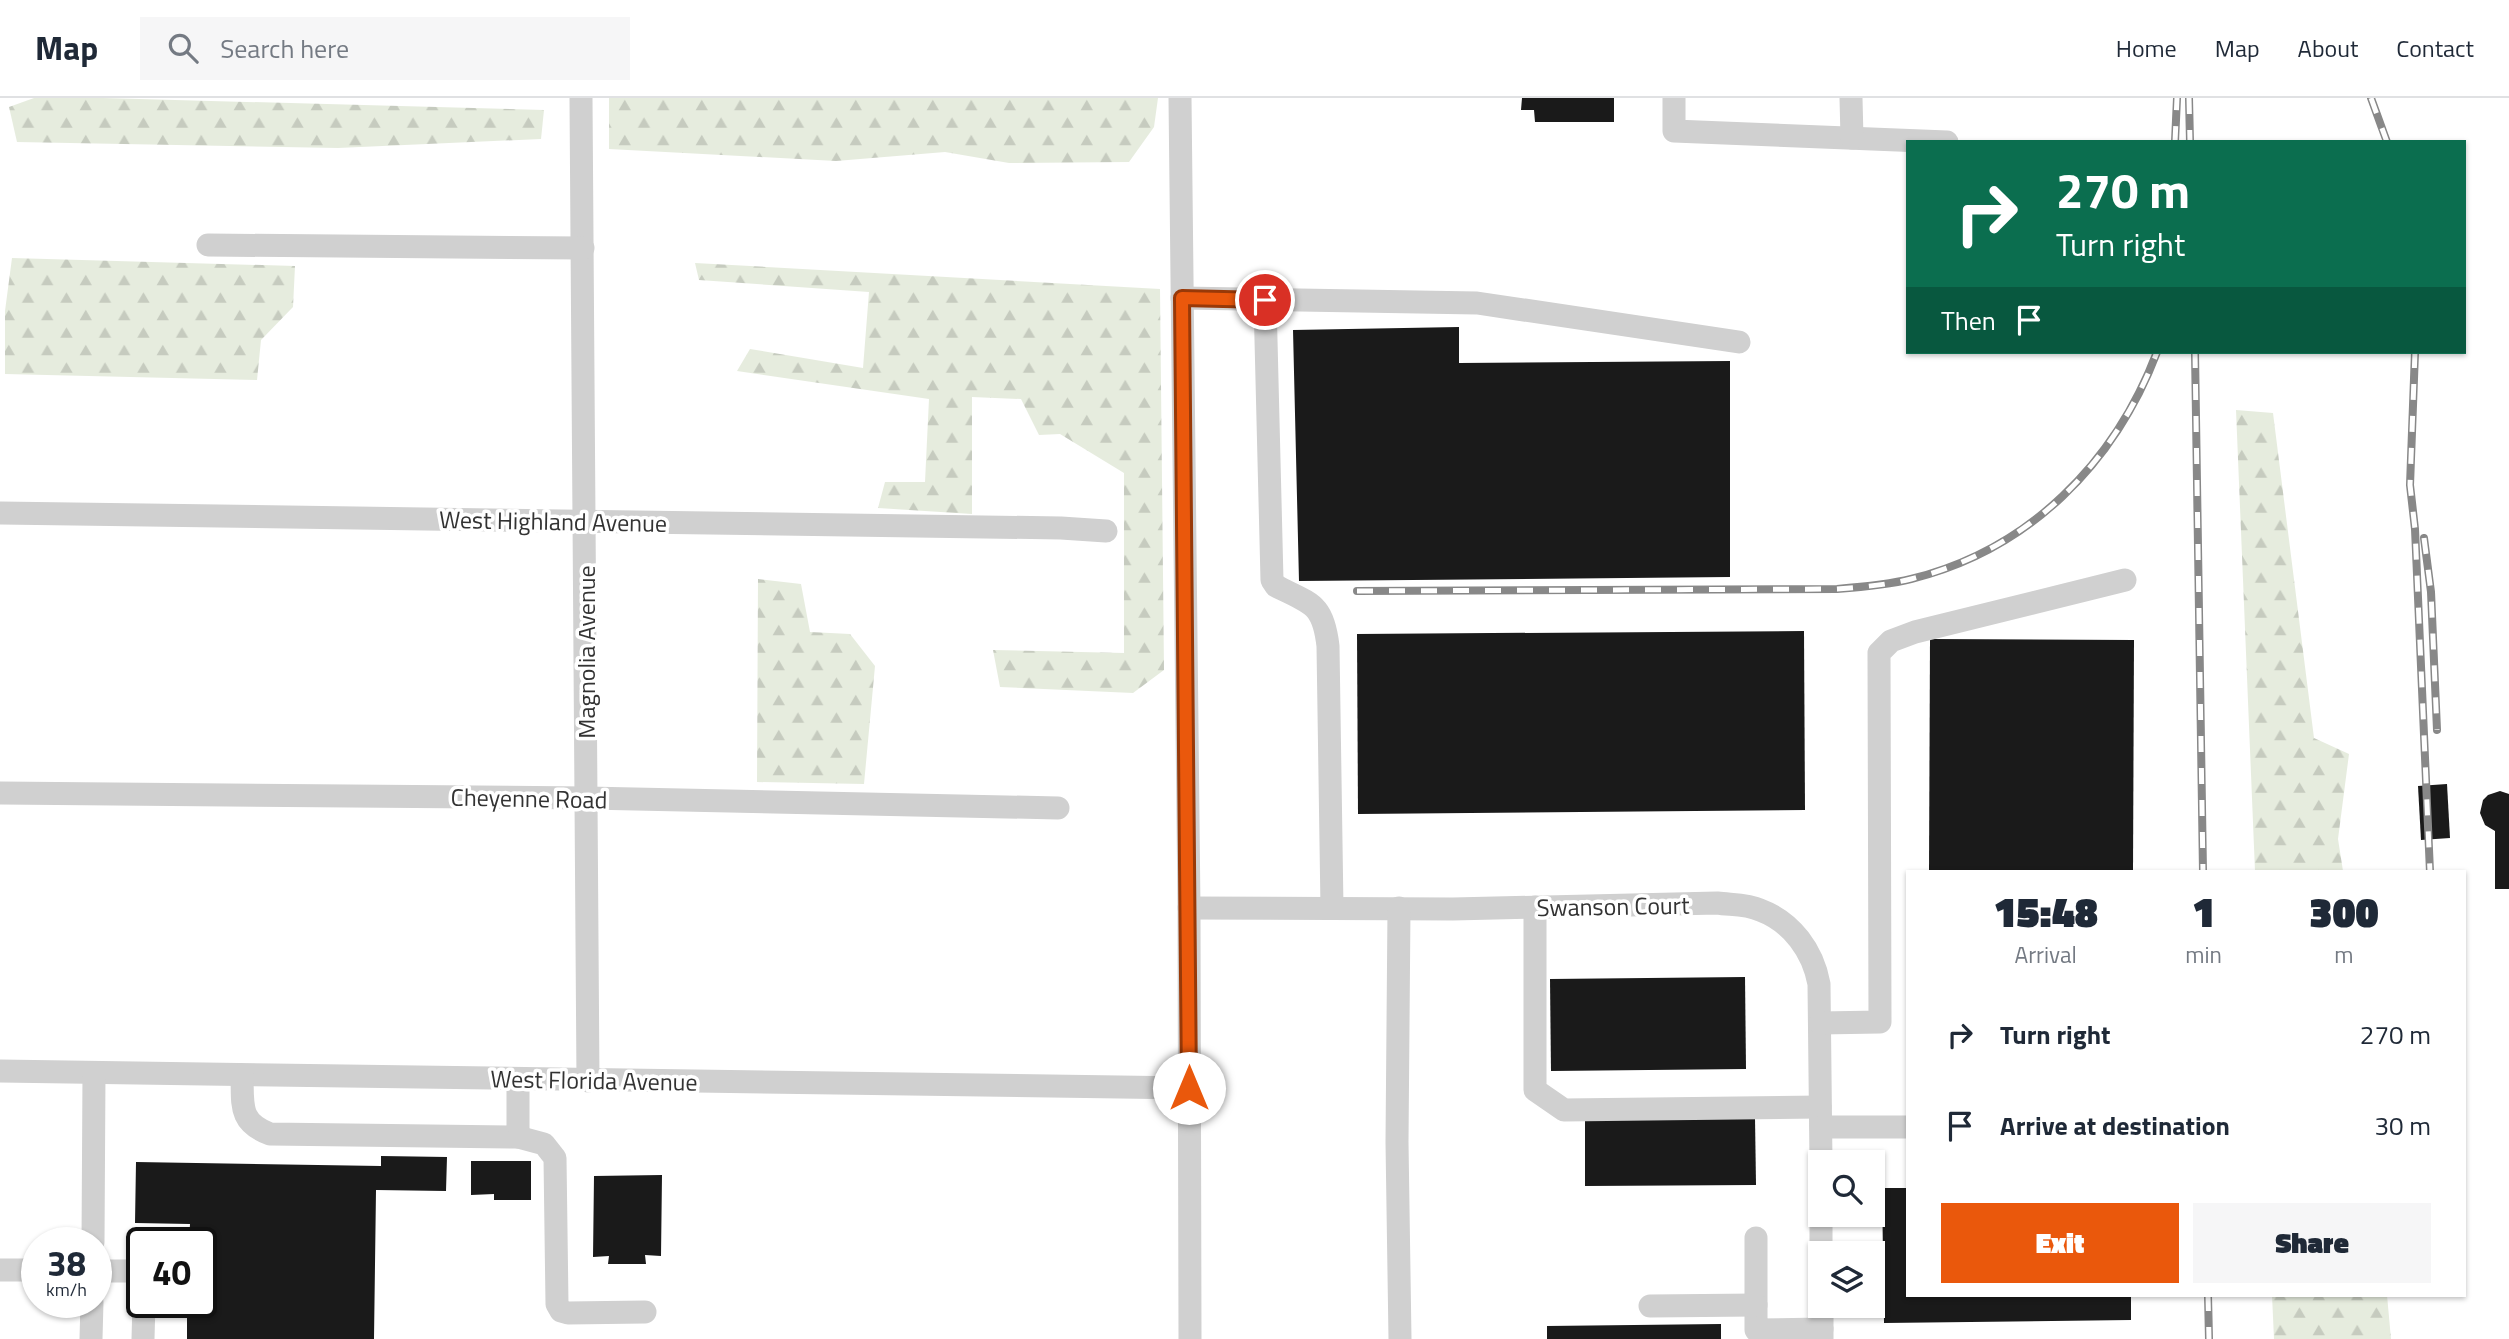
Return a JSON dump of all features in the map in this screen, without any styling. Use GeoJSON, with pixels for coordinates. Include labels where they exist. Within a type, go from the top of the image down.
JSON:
{"type":"FeatureCollection","features":[{"type":"Feature","properties":{"kind":"street","name":"Magnolia Avenue"},"geometry":{"type":"LineString","coordinates":[[581,98],[588,1080]]}},
{"type":"Feature","properties":{"kind":"street"},"geometry":{"type":"LineString","coordinates":[[1180,98],[1189,908],[1190,1339]]}},
{"type":"Feature","properties":{"kind":"street"},"geometry":{"type":"LineString","coordinates":[[1674,98],[1674,131],[1906,140]]}},
{"type":"Feature","properties":{"kind":"street"},"geometry":{"type":"LineString","coordinates":[[1851,98],[1852,138]]}},
{"type":"Feature","properties":{"kind":"street"},"geometry":{"type":"LineString","coordinates":[[208,245],[583,248]]}},
{"type":"Feature","properties":{"kind":"street"},"geometry":{"type":"LineString","coordinates":[[1182,298],[1477,303],[1739,342]]}},
{"type":"Feature","properties":{"kind":"street"},"geometry":{"type":"LineString","coordinates":[[1265,300],[1272,580],[1276,586],[1315,607],[1325,624],[1328,646],[1332,908]]}},
{"type":"Feature","properties":{"kind":"street","name":"West Highland Avenue"},"geometry":{"type":"LineString","coordinates":[[0,513],[1061,528],[1106,531]]}},
{"type":"Feature","properties":{"kind":"street"},"geometry":{"type":"LineString","coordinates":[[1820,1023],[1880,1022],[1879,653],[1891,641],[1915,632],[2125,580]]}},
{"type":"Feature","properties":{"kind":"street","name":"Cheyenne Road"},"geometry":{"type":"LineString","coordinates":[[0,793],[588,798],[1058,808]]}},
{"type":"Feature","properties":{"kind":"street","name":"Swanson Court"},"geometry":{"type":"LineString","coordinates":[[1189,908],[1535,907],[1717,903],[1759,909],[1778,919],[1800,938],[1817,970],[1821,1150]]}},
{"type":"Feature","properties":{"kind":"street"},"geometry":{"type":"LineString","coordinates":[[1535,907],[1535,1090],[1564,1110],[1821,1117],[1906,1127]]}},
{"type":"Feature","properties":{"kind":"street"},"geometry":{"type":"LineString","coordinates":[[1399,908],[1397,1142],[1400,1339]]}},
{"type":"Feature","properties":{"kind":"street","name":"West Florida Avenue"},"geometry":{"type":"LineString","coordinates":[[0,1072],[1189,1088]]}},
{"type":"Feature","properties":{"kind":"street"},"geometry":{"type":"LineString","coordinates":[[93,1227],[94,1073]]}},
{"type":"Feature","properties":{"kind":"street"},"geometry":{"type":"LineString","coordinates":[[242,1075],[243,1113],[254,1128],[270,1134],[518,1137],[544,1144],[555,1158],[557,1304],[561,1311],[568,1314],[645,1312]]}},
{"type":"Feature","properties":{"kind":"street"},"geometry":{"type":"LineString","coordinates":[[517,1079],[518,1137]]}},
{"type":"Feature","properties":{"kind":"street"},"geometry":{"type":"LineString","coordinates":[[1756,1238],[1756,1304],[1748,1335],[1822,1334]]}},
{"type":"Feature","properties":{"kind":"street"},"geometry":{"type":"LineString","coordinates":[[0,1270],[21,1270]]}},
{"type":"Feature","properties":{"kind":"street"},"geometry":{"type":"LineString","coordinates":[[1650,1306],[1756,1304]]}},
{"type":"Feature","properties":{"kind":"street"},"geometry":{"type":"LineString","coordinates":[[91,1339],[92,1318]]}},
{"type":"Feature","properties":{"kind":"street"},"geometry":{"type":"LineString","coordinates":[[143,1339],[144,1318]]}},
{"type":"Feature","properties":{"kind":"green space"},"geometry":{"type":"Polygon","coordinates":[[[34,98],[544,110],[541,139],[338,148],[17,142],[9,107],[34,98]]]}},
{"type":"Feature","properties":{"kind":"green space"},"geometry":{"type":"Polygon","coordinates":[[[609,98],[1158,98],[1154,127],[1129,162],[1009,163],[945,152],[836,161],[609,149],[609,98]]]}},
{"type":"Feature","properties":{"kind":"green space"},"geometry":{"type":"Polygon","coordinates":[[[12,258],[295,266],[293,307],[261,340],[257,380],[5,374],[5,311],[12,258]]]}},
{"type":"Feature","properties":{"kind":"green space"},"geometry":{"type":"Polygon","coordinates":[[[695,263],[1160,289],[1164,670],[1133,693],[1000,687],[993,650],[1124,653],[1124,473],[1060,434],[1039,435],[1021,399],[972,397],[972,514],[878,508],[885,482],[925,482],[929,399],[737,371],[750,349],[863,368],[869,292],[699,280],[695,263]]]}},
{"type":"Feature","properties":{"kind":"green space"},"geometry":{"type":"Polygon","coordinates":[[[2236,410],[2273,413],[2314,738],[2349,754],[2338,839],[2343,870],[2255,870],[2236,410]]]}},
{"type":"Feature","properties":{"kind":"green space"},"geometry":{"type":"Polygon","coordinates":[[[758,579],[801,584],[810,632],[850,634],[875,666],[864,784],[757,782],[758,579]]]}},
{"type":"Feature","properties":{"kind":"green space"},"geometry":{"type":"Polygon","coordinates":[[[2272,1297],[2387,1297],[2391,1339],[2274,1339],[2272,1297]]]}},
{"type":"Feature","properties":{"kind":"building"},"geometry":{"type":"Polygon","coordinates":[[[1522,98],[1614,98],[1614,122],[1535,122],[1534,110],[1521,110],[1522,98]]]}},
{"type":"Feature","properties":{"kind":"building"},"geometry":{"type":"Polygon","coordinates":[[[1459,327],[1459,363],[1730,361],[1730,577],[1299,581],[1293,330],[1459,327]]]}},
{"type":"Feature","properties":{"kind":"building"},"geometry":{"type":"Polygon","coordinates":[[[1804,631],[1805,810],[1358,814],[1357,634],[1804,631]]]}},
{"type":"Feature","properties":{"kind":"building"},"geometry":{"type":"Polygon","coordinates":[[[1930,639],[2134,640],[2133,870],[1929,870],[1930,639]]]}},
{"type":"Feature","properties":{"kind":"building"},"geometry":{"type":"Polygon","coordinates":[[[2447,784],[2450,838],[2421,840],[2418,786],[2447,784]]]}},
{"type":"Feature","properties":{"kind":"building"},"geometry":{"type":"Polygon","coordinates":[[[2500,791],[2509,794],[2509,889],[2495,889],[2495,831],[2485,825],[2480,813],[2483,800],[2500,791]]]}},
{"type":"Feature","properties":{"kind":"building"},"geometry":{"type":"Polygon","coordinates":[[[1745,977],[1746,1069],[1551,1071],[1550,979],[1745,977]]]}},
{"type":"Feature","properties":{"kind":"building"},"geometry":{"type":"Polygon","coordinates":[[[1755,1118],[1756,1185],[1585,1186],[1585,1119],[1755,1118]]]}},
{"type":"Feature","properties":{"kind":"building"},"geometry":{"type":"Polygon","coordinates":[[[381,1156],[447,1157],[446,1191],[376,1190],[374,1339],[187,1339],[187,1318],[217,1318],[217,1227],[135,1223],[136,1162],[381,1166],[381,1156]]]}},
{"type":"Feature","properties":{"kind":"building"},"geometry":{"type":"Polygon","coordinates":[[[471,1161],[531,1161],[531,1200],[494,1200],[494,1194],[471,1195],[471,1161]]]}},
{"type":"Feature","properties":{"kind":"building"},"geometry":{"type":"Polygon","coordinates":[[[662,1175],[661,1256],[645,1255],[646,1264],[608,1264],[609,1256],[593,1257],[594,1176],[662,1175]]]}},
{"type":"Feature","properties":{"kind":"building"},"geometry":{"type":"Polygon","coordinates":[[[1885,1188],[1906,1188],[1906,1297],[2131,1297],[2131,1320],[1884,1323],[1885,1241],[1883,1241],[1883,1227],[1885,1227],[1885,1188]]]}},
{"type":"Feature","properties":{"kind":"building"},"geometry":{"type":"Polygon","coordinates":[[[1721,1324],[1721,1339],[1547,1339],[1547,1326],[1721,1324]]]}},
{"type":"Feature","properties":{"kind":"railway"},"geometry":{"type":"LineString","coordinates":[[2175,140],[2177,98]]}},
{"type":"Feature","properties":{"kind":"railway"},"geometry":{"type":"LineString","coordinates":[[2189,98],[2190,140]]}},
{"type":"Feature","properties":{"kind":"railway"},"geometry":{"type":"LineString","coordinates":[[2371,98],[2386,140]]}},
{"type":"Feature","properties":{"kind":"railway"},"geometry":{"type":"LineString","coordinates":[[1357,591],[1837,589],[1911,579],[1954,565],[1993,547],[2030,524],[2062,496],[2092,465],[2117,430],[2139,392],[2156,354]]}},
{"type":"Feature","properties":{"kind":"railway"},"geometry":{"type":"LineString","coordinates":[[2195,354],[2203,870]]}},
{"type":"Feature","properties":{"kind":"railway"},"geometry":{"type":"LineString","coordinates":[[2415,354],[2410,485],[2415,529],[2430,870]]}},
{"type":"Feature","properties":{"kind":"railway"},"geometry":{"type":"LineString","coordinates":[[2424,538],[2431,592],[2437,730]]}},
{"type":"Feature","properties":{"kind":"railway"},"geometry":{"type":"LineString","coordinates":[[2208,1297],[2209,1339]]}},
{"type":"Feature","properties":{"kind":"route"},"geometry":{"type":"LineString","coordinates":[[1189,1088],[1182,298],[1265,300]]}}]}
